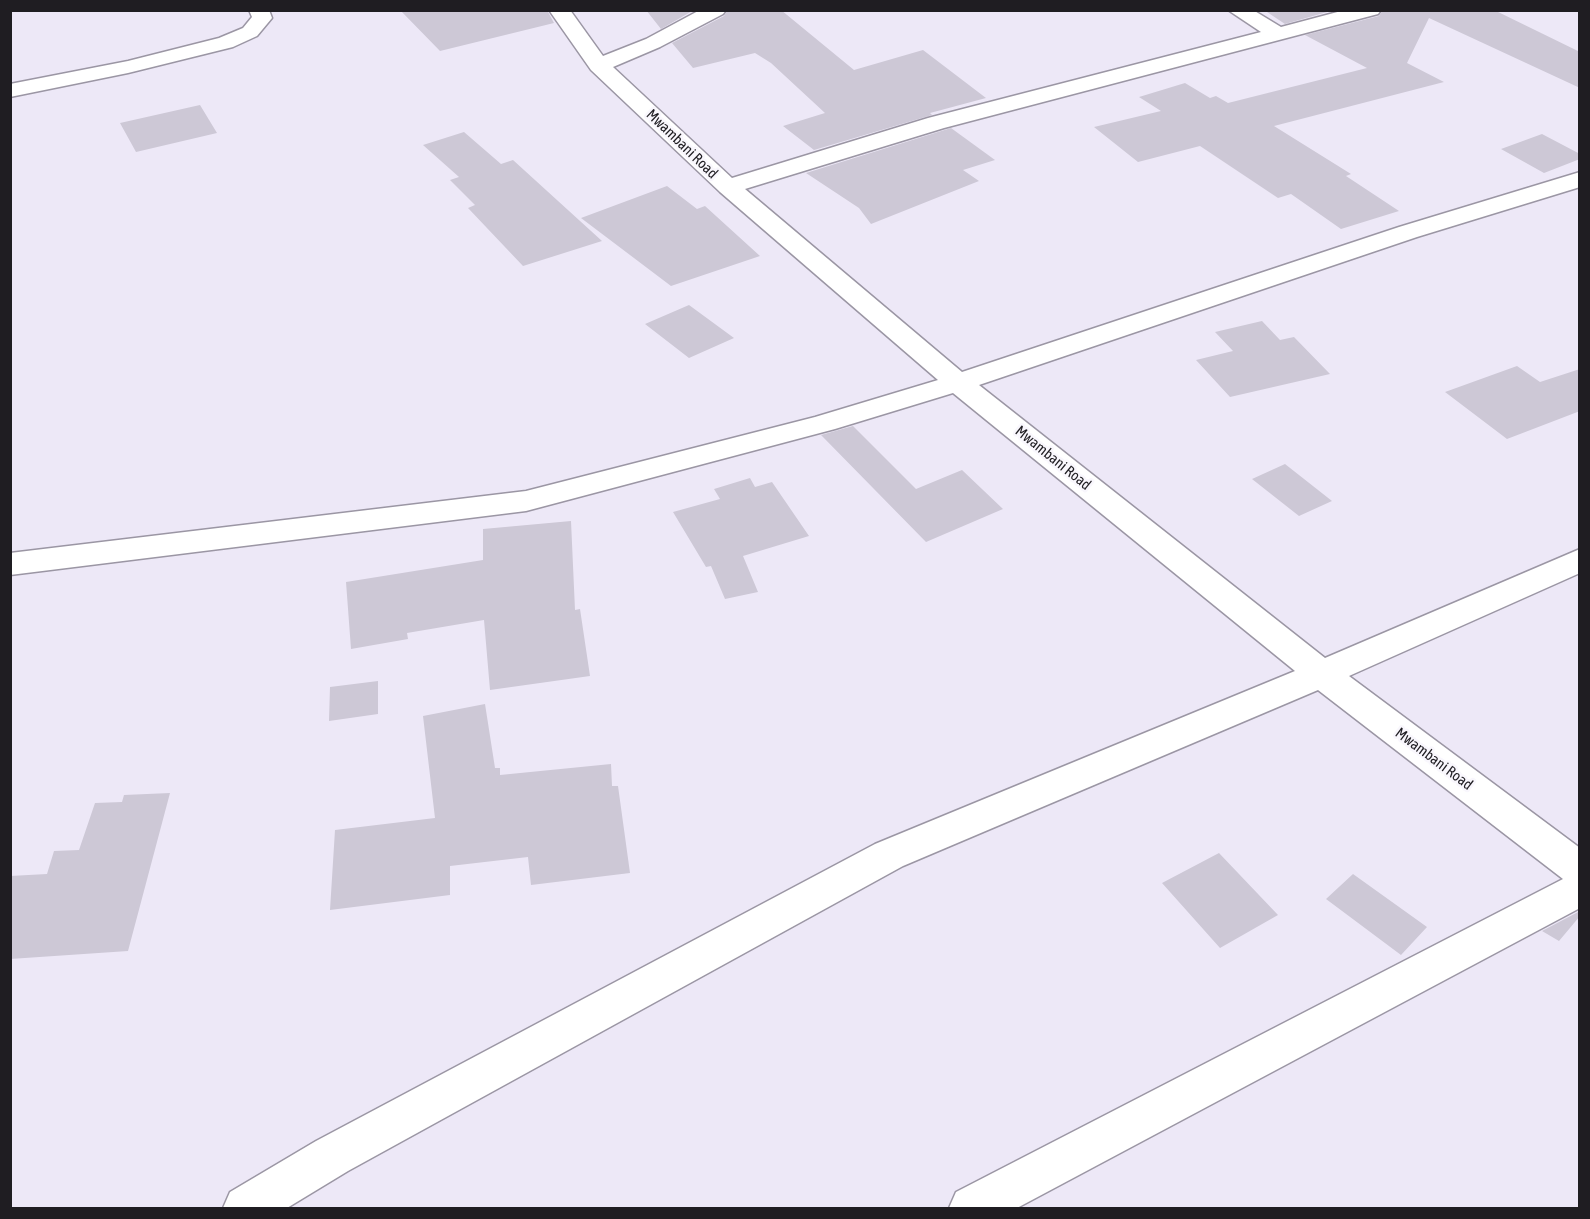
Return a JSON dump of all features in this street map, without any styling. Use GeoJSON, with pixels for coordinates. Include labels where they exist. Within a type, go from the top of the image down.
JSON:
{"type":"FeatureCollection","features":[{"type":"Feature","properties":{"kind":"street"},"geometry":{"type":"LineString","coordinates":[[10,92],[226,43],[249,32],[262,18],[259,10]]}},
{"type":"Feature","properties":{"kind":"street","name":"Mwambani Road"},"geometry":{"type":"LineString","coordinates":[[560,10],[599,65],[728,187],[958,383],[1322,674],[1580,870]]}},
{"type":"Feature","properties":{"kind":"street"},"geometry":{"type":"LineString","coordinates":[[599,65],[652,43],[716,10]]}},
{"type":"Feature","properties":{"kind":"street"},"geometry":{"type":"LineString","coordinates":[[1238,10],[1278,33]]}},
{"type":"Feature","properties":{"kind":"street"},"geometry":{"type":"LineString","coordinates":[[728,187],[936,123],[1371,10]]}},
{"type":"Feature","properties":{"kind":"street"},"geometry":{"type":"LineString","coordinates":[[10,564],[526,501],[825,423],[958,383],[1408,232],[1580,179]]}},
{"type":"Feature","properties":{"kind":"street"},"geometry":{"type":"LineString","coordinates":[[246,1209],[332,1156],[889,855],[1322,674],[1580,560]]}},
{"type":"Feature","properties":{"kind":"street"},"geometry":{"type":"LineString","coordinates":[[972,1209],[1580,889]]}},
{"type":"Feature","properties":{"kind":"building"},"geometry":{"type":"Polygon","coordinates":[[[400,10],[547,10],[554,23],[440,51],[400,10]]]}},
{"type":"Feature","properties":{"kind":"building"},"geometry":{"type":"Polygon","coordinates":[[[646,10],[694,10],[661,29],[646,10]]]}},
{"type":"Feature","properties":{"kind":"building"},"geometry":{"type":"Polygon","coordinates":[[[728,10],[781,10],[854,70],[923,50],[986,98],[930,113],[932,115],[814,150],[783,126],[825,113],[771,63],[755,53],[693,68],[672,43],[724,16],[728,10]]]}},
{"type":"Feature","properties":{"kind":"building"},"geometry":{"type":"Polygon","coordinates":[[[1264,10],[1334,10],[1285,24],[1264,10]]]}},
{"type":"Feature","properties":{"kind":"building"},"geometry":{"type":"Polygon","coordinates":[[[1383,10],[1494,10],[1580,52],[1580,88],[1429,18],[1407,63],[1444,82],[1274,126],[1351,174],[1346,176],[1399,211],[1341,229],[1291,194],[1278,198],[1200,146],[1138,162],[1094,127],[1161,111],[1139,97],[1185,83],[1210,98],[1216,96],[1228,103],[1367,68],[1305,35],[1379,16],[1383,10]]]}},
{"type":"Feature","properties":{"kind":"building"},"geometry":{"type":"Polygon","coordinates":[[[200,105],[217,133],[136,152],[120,123],[200,105]]]}},
{"type":"Feature","properties":{"kind":"building"},"geometry":{"type":"Polygon","coordinates":[[[951,128],[995,160],[963,170],[979,181],[871,224],[859,208],[806,173],[951,128]]]}},
{"type":"Feature","properties":{"kind":"building"},"geometry":{"type":"Polygon","coordinates":[[[464,132],[501,164],[513,160],[602,241],[523,266],[468,208],[475,205],[450,180],[459,177],[423,145],[464,132]]]}},
{"type":"Feature","properties":{"kind":"building"},"geometry":{"type":"Polygon","coordinates":[[[1542,134],[1580,154],[1580,159],[1544,173],[1501,149],[1542,134]]]}},
{"type":"Feature","properties":{"kind":"building"},"geometry":{"type":"Polygon","coordinates":[[[667,186],[697,209],[705,206],[760,256],[671,286],[581,218],[667,186]]]}},
{"type":"Feature","properties":{"kind":"building"},"geometry":{"type":"Polygon","coordinates":[[[689,305],[734,338],[689,358],[645,324],[689,305]]]}},
{"type":"Feature","properties":{"kind":"building"},"geometry":{"type":"Polygon","coordinates":[[[1262,321],[1280,340],[1294,337],[1330,374],[1230,397],[1196,360],[1233,351],[1215,332],[1262,321]]]}},
{"type":"Feature","properties":{"kind":"building"},"geometry":{"type":"Polygon","coordinates":[[[1517,366],[1540,382],[1580,369],[1580,411],[1507,439],[1445,392],[1517,366]]]}},
{"type":"Feature","properties":{"kind":"building"},"geometry":{"type":"Polygon","coordinates":[[[853,426],[916,489],[962,470],[1003,509],[926,542],[821,435],[853,426]]]}},
{"type":"Feature","properties":{"kind":"building"},"geometry":{"type":"Polygon","coordinates":[[[1285,464],[1332,501],[1299,516],[1252,479],[1285,464]]]}},
{"type":"Feature","properties":{"kind":"building"},"geometry":{"type":"Polygon","coordinates":[[[750,478],[755,487],[772,482],[809,536],[743,556],[758,592],[725,599],[711,566],[706,567],[673,512],[720,499],[714,489],[750,478]]]}},
{"type":"Feature","properties":{"kind":"building"},"geometry":{"type":"Polygon","coordinates":[[[571,521],[575,610],[580,609],[590,676],[490,690],[484,620],[407,633],[408,639],[351,649],[346,582],[483,560],[483,529],[571,521]]]}},
{"type":"Feature","properties":{"kind":"building"},"geometry":{"type":"Polygon","coordinates":[[[378,681],[378,714],[329,721],[330,687],[378,681]]]}},
{"type":"Feature","properties":{"kind":"building"},"geometry":{"type":"Polygon","coordinates":[[[485,704],[495,768],[500,768],[500,775],[611,764],[612,786],[618,786],[630,873],[531,885],[528,857],[450,866],[450,895],[330,910],[335,830],[435,818],[423,716],[485,704]]]}},
{"type":"Feature","properties":{"kind":"building"},"geometry":{"type":"Polygon","coordinates":[[[170,793],[128,951],[10,959],[10,876],[47,874],[54,851],[79,850],[95,803],[122,802],[124,795],[170,793]]]}},
{"type":"Feature","properties":{"kind":"building"},"geometry":{"type":"Polygon","coordinates":[[[1219,853],[1278,915],[1220,948],[1162,883],[1219,853]]]}},
{"type":"Feature","properties":{"kind":"building"},"geometry":{"type":"Polygon","coordinates":[[[1353,874],[1427,927],[1401,955],[1326,899],[1353,874]]]}},
{"type":"Feature","properties":{"kind":"building"},"geometry":{"type":"Polygon","coordinates":[[[1580,911],[1580,916],[1559,941],[1542,931],[1580,911]]]}}]}
